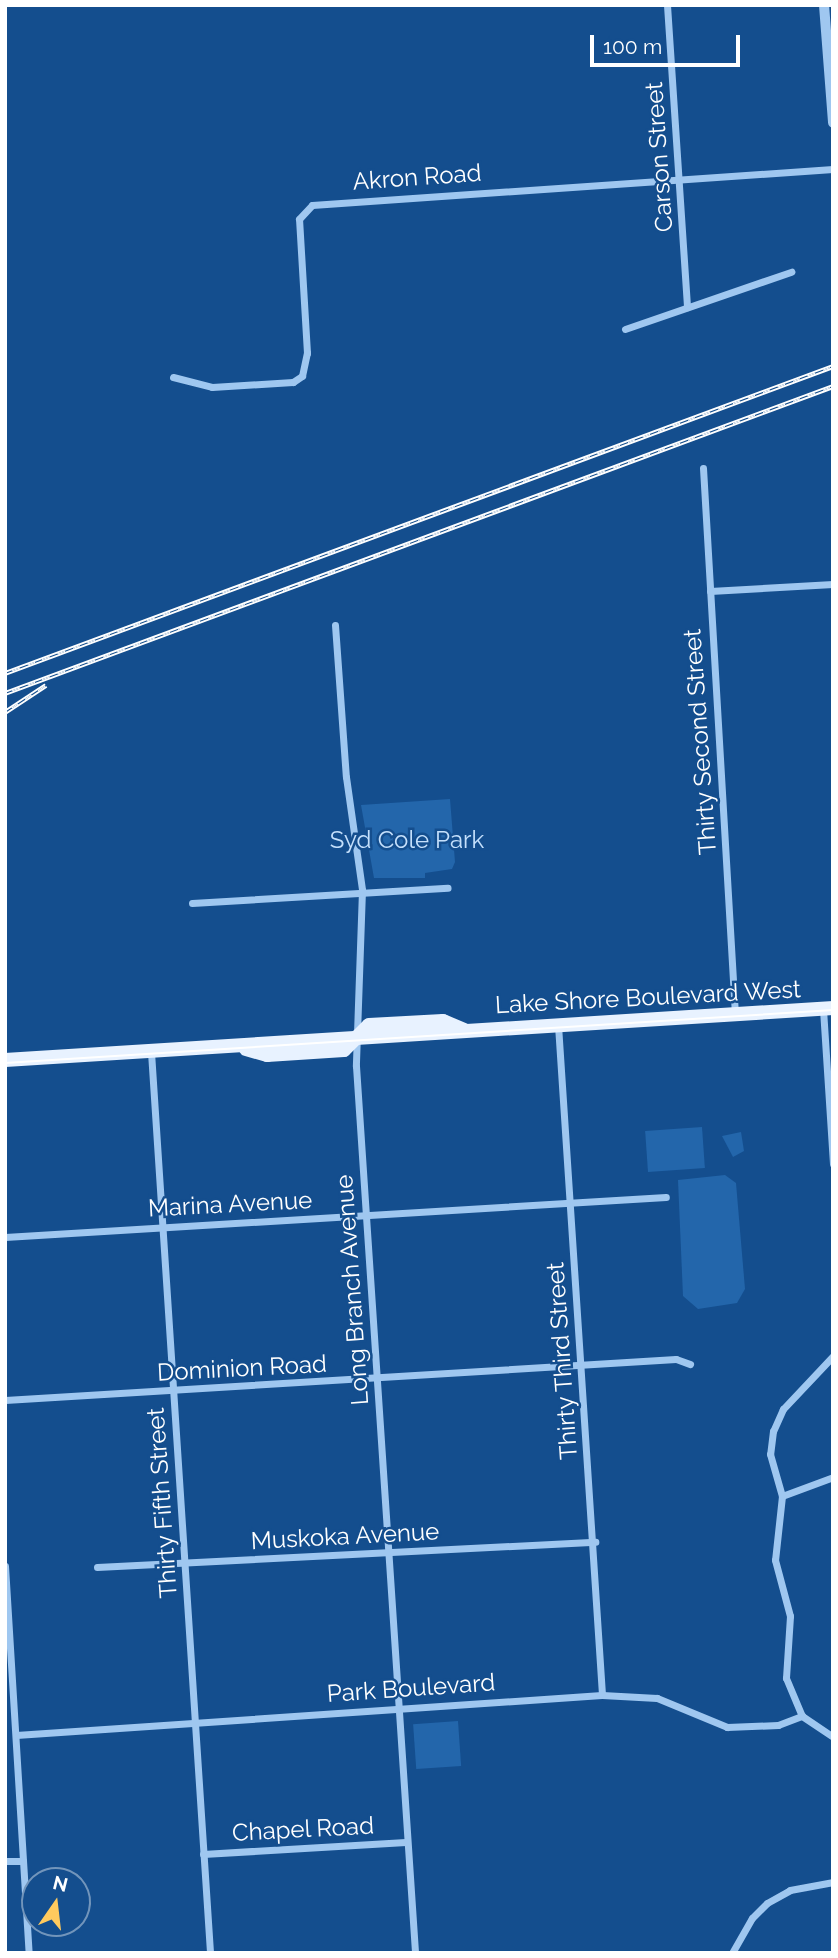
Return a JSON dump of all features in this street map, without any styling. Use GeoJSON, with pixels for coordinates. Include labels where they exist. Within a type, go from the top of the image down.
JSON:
{"type":"FeatureCollection","features":[{"type":"Feature","properties":{"kind":"main road","name":"Lake Shore Boulevard West"},"geometry":{"type":"LineString","coordinates":[[5,1060],[234,1046],[267,1055],[344,1050],[369,1025],[443,1021],[466,1031],[828,1008]]}},
{"type":"Feature","properties":{"kind":"street","name":"Carson Street"},"geometry":{"type":"LineString","coordinates":[[667,5],[687,307]]}},
{"type":"Feature","properties":{"kind":"street"},"geometry":{"type":"LineString","coordinates":[[824,5],[833,123]]}},
{"type":"Feature","properties":{"kind":"street","name":"Akron Road"},"geometry":{"type":"LineString","coordinates":[[173,377],[212,387],[285,383],[302,376],[307,354],[299,219],[312,205],[680,177],[833,169]]}},
{"type":"Feature","properties":{"kind":"street"},"geometry":{"type":"LineString","coordinates":[[625,329],[791,272]]}},
{"type":"Feature","properties":{"kind":"street","name":"Thirty Second Street"},"geometry":{"type":"LineString","coordinates":[[704,468],[735,1014]]}},
{"type":"Feature","properties":{"kind":"street"},"geometry":{"type":"LineString","coordinates":[[710,592],[833,584]]}},
{"type":"Feature","properties":{"kind":"street","name":"Long Branch Avenue"},"geometry":{"type":"LineString","coordinates":[[335,625],[346,777],[362,890],[355,1038],[415,1953]]}},
{"type":"Feature","properties":{"kind":"street"},"geometry":{"type":"LineString","coordinates":[[192,903],[362,890],[448,888]]}},
{"type":"Feature","properties":{"kind":"street"},"geometry":{"type":"LineString","coordinates":[[828,1008],[833,1164]]}},
{"type":"Feature","properties":{"kind":"street","name":"Thirty Third Street"},"geometry":{"type":"LineString","coordinates":[[558,1024],[572,1203],[580,1365],[595,1542],[602,1695]]}},
{"type":"Feature","properties":{"kind":"street","name":"Thirty Fifth Street"},"geometry":{"type":"LineString","coordinates":[[150,1052],[209,1953]]}},
{"type":"Feature","properties":{"kind":"street","name":"Marina Avenue"},"geometry":{"type":"LineString","coordinates":[[5,1237],[666,1197]]}},
{"type":"Feature","properties":{"kind":"street"},"geometry":{"type":"LineString","coordinates":[[833,1356],[783,1409],[773,1430],[771,1466],[782,1496],[775,1560],[790,1616],[784,1668],[802,1716],[833,1737]]}},
{"type":"Feature","properties":{"kind":"street","name":"Dominion Road"},"geometry":{"type":"LineString","coordinates":[[5,1401],[377,1381],[676,1359],[690,1364]]}},
{"type":"Feature","properties":{"kind":"street"},"geometry":{"type":"LineString","coordinates":[[782,1496],[833,1477]]}},
{"type":"Feature","properties":{"kind":"street","name":"Muskoka Avenue"},"geometry":{"type":"LineString","coordinates":[[97,1567],[595,1542]]}},
{"type":"Feature","properties":{"kind":"street"},"geometry":{"type":"LineString","coordinates":[[5,1566],[29,1953]]}},
{"type":"Feature","properties":{"kind":"street","name":"Park Boulevard"},"geometry":{"type":"LineString","coordinates":[[16,1735],[602,1695],[657,1698],[727,1727],[778,1725],[802,1716]]}},
{"type":"Feature","properties":{"kind":"street","name":"Chapel Road"},"geometry":{"type":"LineString","coordinates":[[203,1854],[406,1842]]}},
{"type":"Feature","properties":{"kind":"street"},"geometry":{"type":"LineString","coordinates":[[5,1861],[23,1861]]}},
{"type":"Feature","properties":{"kind":"street"},"geometry":{"type":"LineString","coordinates":[[732,1953],[748,1924],[767,1903],[790,1890],[833,1882]]}},
{"type":"Feature","properties":{"kind":"green space","name":"Syd Cole Park"},"geometry":{"type":"Polygon","coordinates":[[[450,799],[455,862],[452,869],[425,873],[425,878],[374,878],[361,805],[450,799]]]}},
{"type":"Feature","properties":{"kind":"green space"},"geometry":{"type":"Polygon","coordinates":[[[702,1127],[705,1168],[648,1172],[645,1131],[702,1127]]]}},
{"type":"Feature","properties":{"kind":"green space"},"geometry":{"type":"Polygon","coordinates":[[[741,1132],[744,1151],[733,1157],[722,1136],[741,1132]]]}},
{"type":"Feature","properties":{"kind":"green space"},"geometry":{"type":"Polygon","coordinates":[[[725,1175],[736,1183],[745,1289],[737,1303],[698,1309],[683,1296],[678,1180],[725,1175]]]}},
{"type":"Feature","properties":{"kind":"green space"},"geometry":{"type":"Polygon","coordinates":[[[458,1721],[461,1766],[416,1769],[413,1724],[458,1721]]]}},
{"type":"Feature","properties":{"kind":"tram line"},"geometry":{"type":"LineString","coordinates":[[5,1063],[833,1010]]}},
{"type":"Feature","properties":{"kind":"railway"},"geometry":{"type":"LineString","coordinates":[[5,673],[833,366]]}},
{"type":"Feature","properties":{"kind":"railway"},"geometry":{"type":"LineString","coordinates":[[5,693],[833,386]]}},
{"type":"Feature","properties":{"kind":"railway"},"geometry":{"type":"LineString","coordinates":[[5,712],[46,685]]}}]}
